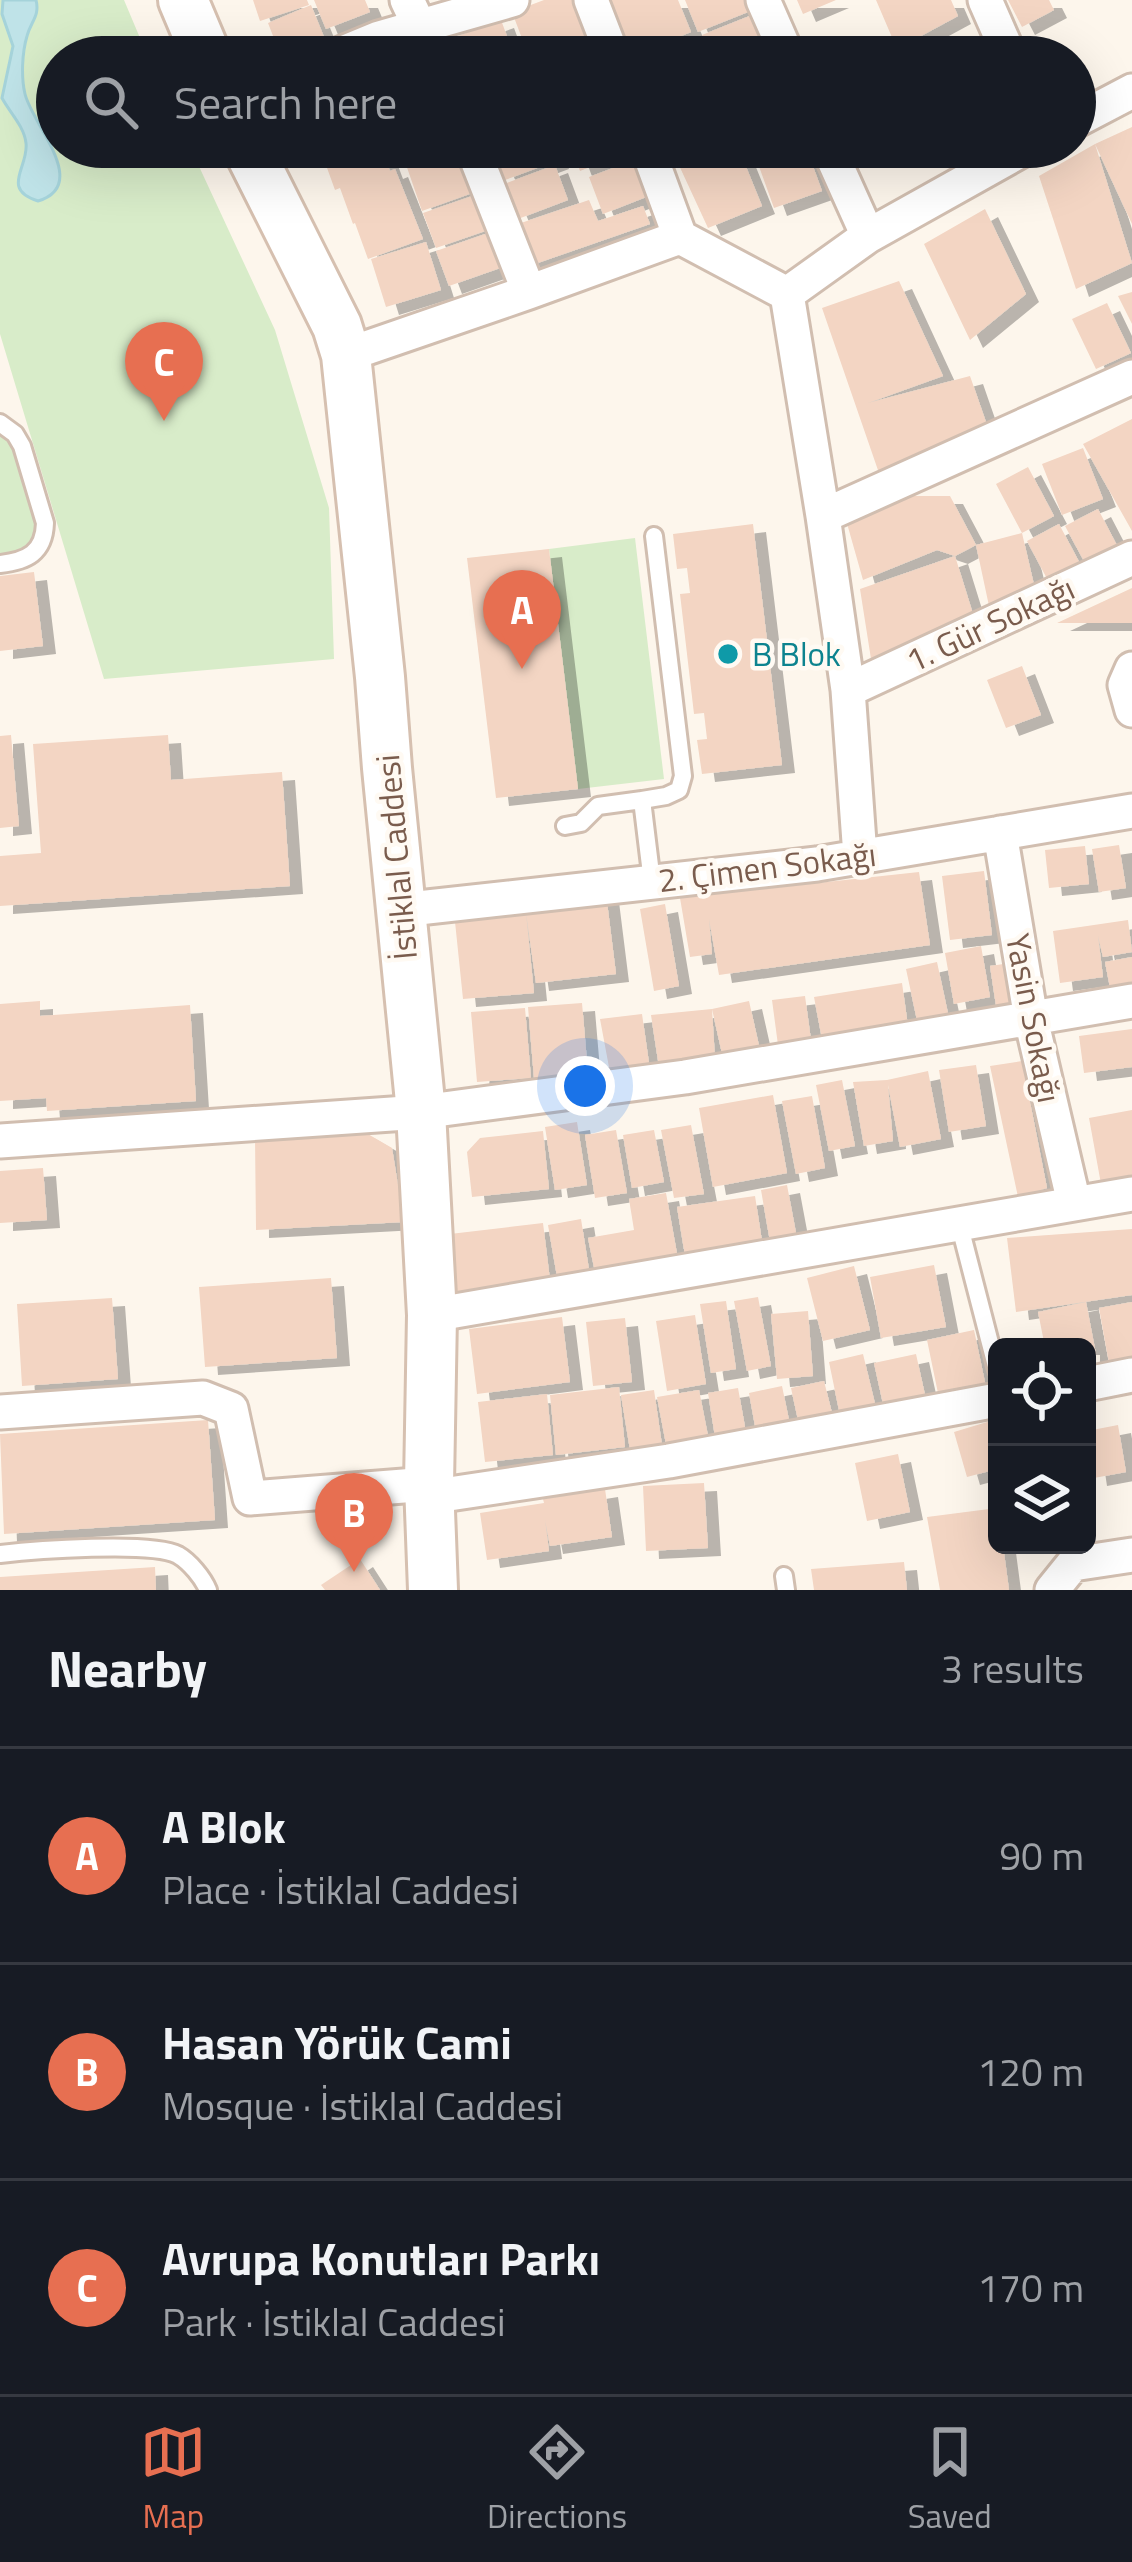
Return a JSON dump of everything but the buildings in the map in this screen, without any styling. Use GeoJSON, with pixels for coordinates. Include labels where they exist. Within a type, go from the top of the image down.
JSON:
{"type":"FeatureCollection","features":[{"type":"Feature","properties":{"kind":"street"},"geometry":{"type":"LineString","coordinates":[[184,0],[199,36]]}},
{"type":"Feature","properties":{"kind":"street"},"geometry":{"type":"LineString","coordinates":[[382,36],[414,13],[512,0]]}},
{"type":"Feature","properties":{"kind":"street"},"geometry":{"type":"LineString","coordinates":[[591,0],[605,36]]}},
{"type":"Feature","properties":{"kind":"street"},"geometry":{"type":"LineString","coordinates":[[763,0],[779,36]]}},
{"type":"Feature","properties":{"kind":"street"},"geometry":{"type":"LineString","coordinates":[[986,0],[1001,36]]}},
{"type":"Feature","properties":{"kind":"street"},"geometry":{"type":"LineString","coordinates":[[1096,110],[1132,91]]}},
{"type":"Feature","properties":{"kind":"street","name":"İstiklal Caddesi"},"geometry":{"type":"LineString","coordinates":[[258,168],[338,326],[346,355],[421,1112],[433,1315],[429,1491],[433,1590]]}},
{"type":"Feature","properties":{"kind":"street"},"geometry":{"type":"LineString","coordinates":[[480,168],[530,292]]}},
{"type":"Feature","properties":{"kind":"street"},"geometry":{"type":"LineString","coordinates":[[655,168],[680,237],[787,293]]}},
{"type":"Feature","properties":{"kind":"street"},"geometry":{"type":"LineString","coordinates":[[837,168],[868,236]]}},
{"type":"Feature","properties":{"kind":"street"},"geometry":{"type":"LineString","coordinates":[[787,293],[868,236],[989,168]]}},
{"type":"Feature","properties":{"kind":"street"},"geometry":{"type":"LineString","coordinates":[[346,355],[680,237]]}},
{"type":"Feature","properties":{"kind":"street"},"geometry":{"type":"LineString","coordinates":[[787,293],[848,690],[860,856]]}},
{"type":"Feature","properties":{"kind":"street"},"geometry":{"type":"LineString","coordinates":[[824,516],[1132,377]]}},
{"type":"Feature","properties":{"kind":"street","name":"1. Gür Sokağı"},"geometry":{"type":"LineString","coordinates":[[848,690],[1132,558]]}},
{"type":"Feature","properties":{"kind":"street"},"geometry":{"type":"LineString","coordinates":[[1132,669],[1125,685],[1132,710]]}},
{"type":"Feature","properties":{"kind":"street","name":"2. Çimen Sokağı"},"geometry":{"type":"LineString","coordinates":[[400,910],[860,856],[1132,811]]}},
{"type":"Feature","properties":{"kind":"street","name":"Yasin Sokağı"},"geometry":{"type":"LineString","coordinates":[[1000,833],[1031,1019],[1074,1203]]}},
{"type":"Feature","properties":{"kind":"street"},"geometry":{"type":"LineString","coordinates":[[0,1141],[421,1112],[685,1077],[1132,1001]]}},
{"type":"Feature","properties":{"kind":"street"},"geometry":{"type":"LineString","coordinates":[[433,1315],[1132,1194]]}},
{"type":"Feature","properties":{"kind":"street"},"geometry":{"type":"LineString","coordinates":[[1096,1382],[1132,1376]]}},
{"type":"Feature","properties":{"kind":"street"},"geometry":{"type":"LineString","coordinates":[[0,1412],[203,1398],[231,1409],[250,1498],[429,1491],[669,1461],[988,1402]]}},
{"type":"Feature","properties":{"kind":"street"},"geometry":{"type":"LineString","coordinates":[[1052,1590],[1073,1564],[1132,1555]]}},
{"type":"Feature","properties":{"kind":"lane"},"geometry":{"type":"LineString","coordinates":[[0,423],[16,434],[22,446],[45,537],[30,557],[0,564]]}},
{"type":"Feature","properties":{"kind":"lane"},"geometry":{"type":"LineString","coordinates":[[565,826],[580,823],[598,806],[679,790],[683,776],[654,536]]}},
{"type":"Feature","properties":{"kind":"lane"},"geometry":{"type":"LineString","coordinates":[[642,800],[652,882]]}},
{"type":"Feature","properties":{"kind":"lane"},"geometry":{"type":"LineString","coordinates":[[959,1222],[989,1338]]}},
{"type":"Feature","properties":{"kind":"lane"},"geometry":{"type":"LineString","coordinates":[[0,1554],[123,1548],[176,1554],[204,1580],[208,1590]]}},
{"type":"Feature","properties":{"kind":"green space"},"geometry":{"type":"Polygon","coordinates":[[[0,0],[124,0],[139,36],[36,36],[36,168],[200,168],[275,330],[329,508],[334,659],[104,679],[0,334],[0,0]]]}},
{"type":"Feature","properties":{"kind":"green space"},"geometry":{"type":"Polygon","coordinates":[[[0,433],[14,449],[36,535],[25,549],[0,555],[0,433]]]}},
{"type":"Feature","properties":{"kind":"green space"},"geometry":{"type":"Polygon","coordinates":[[[635,538],[664,779],[578,789],[549,549],[635,538]]]}},
{"type":"Feature","properties":{"kind":"water"},"geometry":{"type":"Polygon","coordinates":[[[3,0],[36,0],[24,50],[24,87],[36,118],[36,168],[59,168],[53,193],[38,201],[18,184],[26,143],[2,98],[13,46],[2,14],[3,0]]]}},
{"type":"Feature","properties":{"kind":"place","name":"Avrupa Konutları Parkı"},"geometry":{"type":"Point","coordinates":[164,421]}},
{"type":"Feature","properties":{"kind":"place","name":"B Blok"},"geometry":{"type":"Point","coordinates":[728,654]}},
{"type":"Feature","properties":{"kind":"place","name":"A Blok"},"geometry":{"type":"Point","coordinates":[522,669]}},
{"type":"Feature","properties":{"kind":"place","name":"Hasan Yörük Cami"},"geometry":{"type":"Point","coordinates":[354,1572]}}]}
